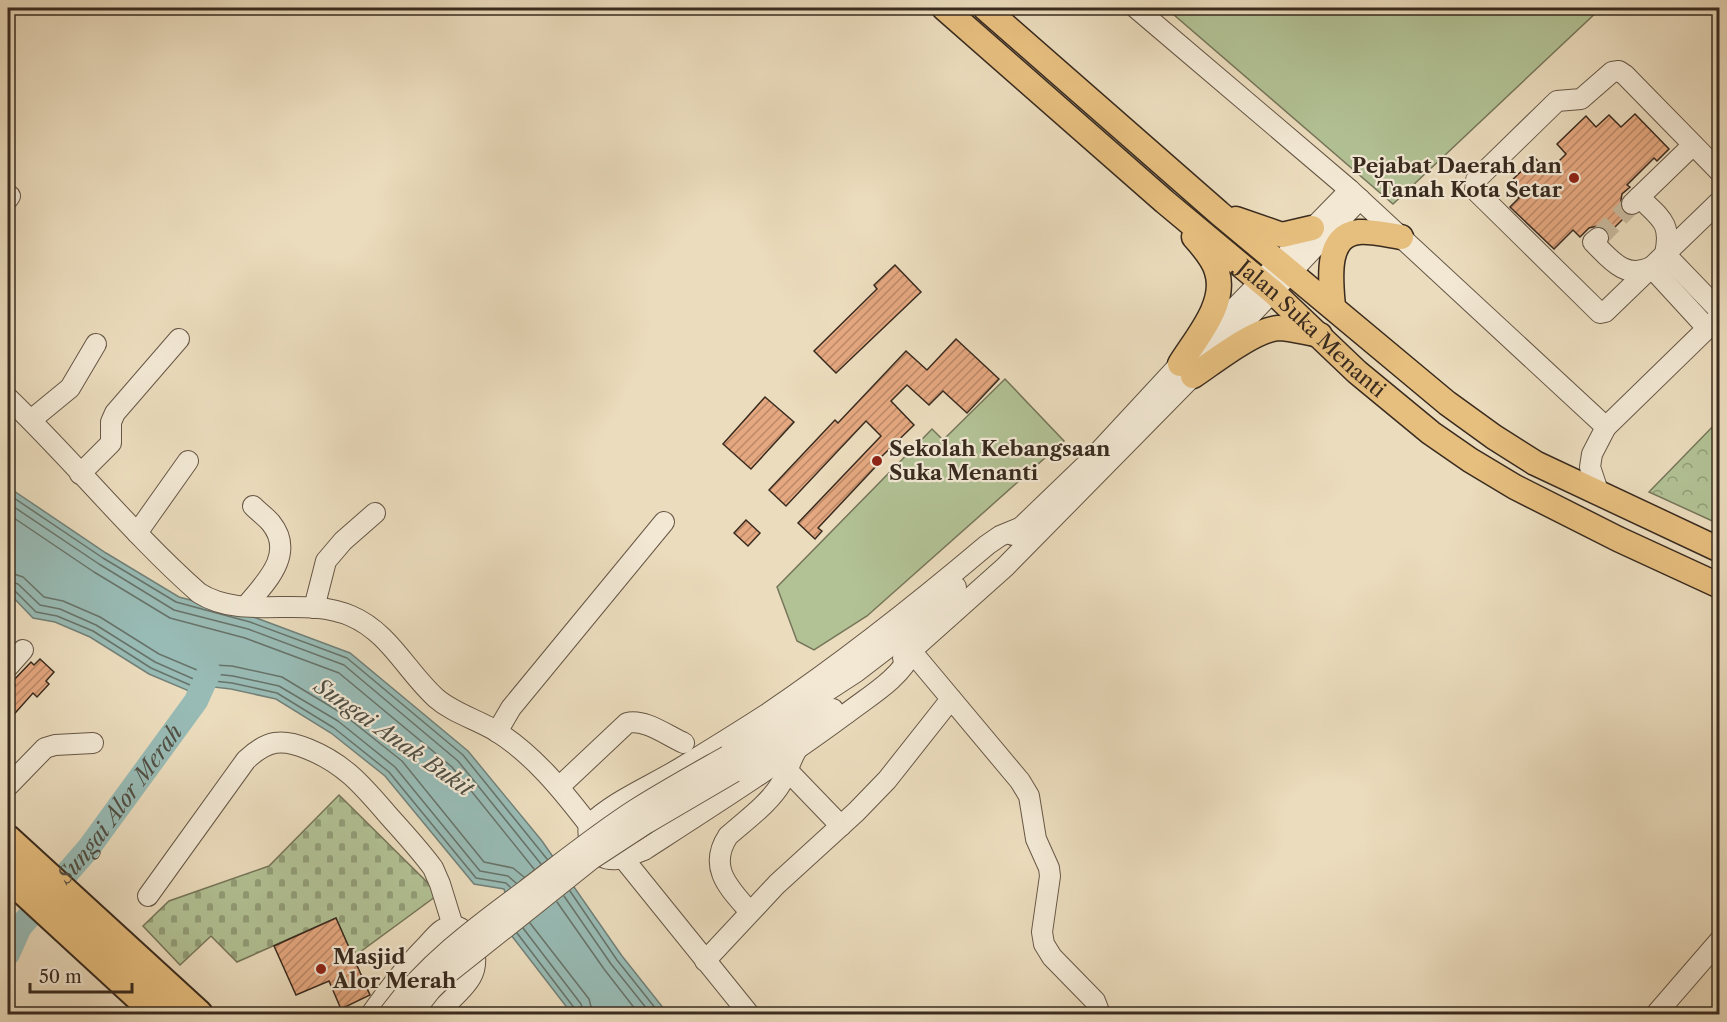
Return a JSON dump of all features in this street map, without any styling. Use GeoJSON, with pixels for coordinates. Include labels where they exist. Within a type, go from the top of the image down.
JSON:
{"type":"FeatureCollection","features":[{"type":"Feature","properties":{"kind":"highway"},"geometry":{"type":"LineString","coordinates":[[8,840],[23,878],[198,1014]]}},
{"type":"Feature","properties":{"kind":"highway"},"geometry":{"type":"LineString","coordinates":[[76,920],[158,1014]]}},
{"type":"Feature","properties":{"kind":"main road","name":"Jalan Suka Menanti"},"geometry":{"type":"LineString","coordinates":[[944,8],[1165,202],[1266,287],[1357,372],[1431,433],[1515,487],[1719,586]]}},
{"type":"Feature","properties":{"kind":"main road","name":"Jalan Suka Menanti"},"geometry":{"type":"LineString","coordinates":[[985,8],[1220,213],[1447,403],[1535,463],[1719,550]]}},
{"type":"Feature","properties":{"kind":"main road"},"geometry":{"type":"LineString","coordinates":[[1165,202],[1204,249],[1217,271],[1218,289],[1214,309],[1186,370]]}},
{"type":"Feature","properties":{"kind":"main road"},"geometry":{"type":"LineString","coordinates":[[1220,213],[1282,235],[1341,230],[1401,237]]}},
{"type":"Feature","properties":{"kind":"main road"},"geometry":{"type":"LineString","coordinates":[[1333,307],[1330,274],[1333,256],[1349,235],[1360,232]]}},
{"type":"Feature","properties":{"kind":"main road"},"geometry":{"type":"LineString","coordinates":[[1186,370],[1246,340],[1278,328],[1320,335]]}},
{"type":"Feature","properties":{"kind":"street"},"geometry":{"type":"LineString","coordinates":[[1136,8],[1355,194],[1606,427]]}},
{"type":"Feature","properties":{"kind":"street"},"geometry":{"type":"LineString","coordinates":[[1719,172],[1619,71],[1612,72],[1581,99],[1557,100],[1476,180],[1474,185],[1475,190],[1600,313],[1605,312],[1719,201]]}},
{"type":"Feature","properties":{"kind":"street"},"geometry":{"type":"LineString","coordinates":[[1598,238],[1593,242],[1621,267],[1636,273],[1658,261],[1668,239],[1666,225],[1636,201],[1693,145]]}},
{"type":"Feature","properties":{"kind":"street"},"geometry":{"type":"LineString","coordinates":[[389,1014],[433,963],[580,847],[638,808],[730,764],[842,703],[912,652],[1005,567],[1186,370],[1355,194]]}},
{"type":"Feature","properties":{"kind":"street"},"geometry":{"type":"LineString","coordinates":[[1658,261],[1719,311]]}},
{"type":"Feature","properties":{"kind":"street"},"geometry":{"type":"LineString","coordinates":[[1599,494],[1590,466],[1592,454],[1606,427],[1713,322],[1658,261]]}},
{"type":"Feature","properties":{"kind":"street"},"geometry":{"type":"LineString","coordinates":[[80,474],[111,443],[111,422],[115,413],[178,339]]}},
{"type":"Feature","properties":{"kind":"street"},"geometry":{"type":"LineString","coordinates":[[31,420],[70,388],[96,344]]}},
{"type":"Feature","properties":{"kind":"street"},"geometry":{"type":"LineString","coordinates":[[412,1014],[445,976],[592,859],[730,764],[776,725],[886,649],[1022,527],[1186,370]]}},
{"type":"Feature","properties":{"kind":"street"},"geometry":{"type":"LineString","coordinates":[[8,398],[137,533],[200,593],[211,600],[226,605],[314,608],[351,616],[366,625],[385,640],[429,692],[445,706],[497,732],[539,765],[589,825],[588,839],[595,852],[608,859],[623,858],[644,850],[796,751],[890,680],[907,662],[912,652]]}},
{"type":"Feature","properties":{"kind":"street"},"geometry":{"type":"LineString","coordinates":[[137,533],[188,461]]}},
{"type":"Feature","properties":{"kind":"street"},"geometry":{"type":"LineString","coordinates":[[246,606],[274,571],[281,543],[271,524],[253,506]]}},
{"type":"Feature","properties":{"kind":"street"},"geometry":{"type":"LineString","coordinates":[[314,608],[326,561],[338,546],[375,513]]}},
{"type":"Feature","properties":{"kind":"street"},"geometry":{"type":"LineString","coordinates":[[497,732],[511,708],[664,522]]}},
{"type":"Feature","properties":{"kind":"street"},"geometry":{"type":"LineString","coordinates":[[589,825],[601,814],[682,767],[794,695],[906,614],[987,545],[1000,536],[1022,527]]}},
{"type":"Feature","properties":{"kind":"street"},"geometry":{"type":"LineString","coordinates":[[8,667],[23,650]]}},
{"type":"Feature","properties":{"kind":"street"},"geometry":{"type":"LineString","coordinates":[[912,652],[1020,781],[1029,796],[1036,839],[1046,858],[1050,876],[1042,932],[1044,944],[1052,957],[1095,1001],[1100,1014]]}},
{"type":"Feature","properties":{"kind":"street"},"geometry":{"type":"LineString","coordinates":[[705,962],[777,884],[841,826],[899,766],[951,699]]}},
{"type":"Feature","properties":{"kind":"street"},"geometry":{"type":"LineString","coordinates":[[559,787],[627,723],[632,721],[684,742]]}},
{"type":"Feature","properties":{"kind":"street"},"geometry":{"type":"LineString","coordinates":[[148,896],[246,760],[264,745],[285,741],[326,756],[359,782],[433,868],[453,926]]}},
{"type":"Feature","properties":{"kind":"street"},"geometry":{"type":"LineString","coordinates":[[8,786],[45,748],[56,745],[93,743]]}},
{"type":"Feature","properties":{"kind":"street"},"geometry":{"type":"LineString","coordinates":[[750,912],[722,877],[720,852],[728,836],[776,791],[796,751]]}},
{"type":"Feature","properties":{"kind":"street"},"geometry":{"type":"LineString","coordinates":[[787,770],[841,826]]}},
{"type":"Feature","properties":{"kind":"street"},"geometry":{"type":"LineString","coordinates":[[623,858],[749,1014]]}},
{"type":"Feature","properties":{"kind":"street"},"geometry":{"type":"LineString","coordinates":[[371,1014],[406,967],[443,930],[453,926],[459,927],[472,942],[475,966],[470,977],[436,1014]]}},
{"type":"Feature","properties":{"kind":"street"},"geometry":{"type":"LineString","coordinates":[[1656,1014],[1719,940]]}},
{"type":"Feature","properties":{"kind":"green space"},"geometry":{"type":"Polygon","coordinates":[[[1166,8],[1601,8],[1393,204],[1166,8]]]}},
{"type":"Feature","properties":{"kind":"green space"},"geometry":{"type":"Polygon","coordinates":[[[1005,379],[1064,441],[867,616],[814,650],[797,641],[777,587],[932,429],[943,440],[1005,379]]]}},
{"type":"Feature","properties":{"kind":"green space"},"geometry":{"type":"Polygon","coordinates":[[[1719,420],[1719,524],[1649,492],[1719,420]]]}},
{"type":"Feature","properties":{"kind":"green space"},"geometry":{"type":"Polygon","coordinates":[[[339,795],[439,894],[353,957],[336,918],[237,962],[211,936],[180,965],[143,926],[169,901],[269,866],[339,795]]]}},
{"type":"Feature","properties":{"kind":"water","name":"Sungai Anak Bukit"},"geometry":{"type":"Polygon","coordinates":[[[8,487],[106,553],[179,597],[251,616],[350,653],[468,751],[542,841],[622,956],[668,1014],[572,1014],[501,922],[510,909],[504,889],[474,884],[385,776],[331,733],[276,699],[214,687],[196,701],[187,690],[149,674],[90,637],[55,622],[33,618],[8,592],[8,487]]]}},
{"type":"Feature","properties":{"kind":"building","name":"Pejabat Daerah dan Tanah Kota Setar"},"geometry":{"type":"Polygon","coordinates":[[[1635,114],[1669,149],[1657,161],[1654,158],[1627,185],[1630,187],[1622,194],[1620,206],[1627,215],[1609,233],[1603,227],[1597,226],[1589,228],[1580,237],[1573,230],[1554,249],[1510,207],[1519,198],[1507,185],[1535,158],[1548,172],[1566,154],[1557,144],[1586,116],[1596,127],[1609,115],[1621,127],[1635,114]]]}},
{"type":"Feature","properties":{"kind":"building"},"geometry":{"type":"Polygon","coordinates":[[[895,265],[921,292],[836,373],[814,351],[877,289],[874,285],[895,265]]]}},
{"type":"Feature","properties":{"kind":"building"},"geometry":{"type":"Polygon","coordinates":[[[956,339],[999,379],[967,413],[943,391],[929,405],[907,385],[891,401],[914,425],[878,460],[880,462],[818,528],[822,531],[815,539],[798,523],[881,436],[866,421],[786,506],[769,490],[835,420],[838,423],[906,351],[927,370],[956,339]]]}},
{"type":"Feature","properties":{"kind":"building"},"geometry":{"type":"Polygon","coordinates":[[[765,397],[794,422],[751,469],[723,444],[765,397]]]}},
{"type":"Feature","properties":{"kind":"building"},"geometry":{"type":"Polygon","coordinates":[[[746,520],[760,533],[748,546],[734,533],[746,520]]]}},
{"type":"Feature","properties":{"kind":"building"},"geometry":{"type":"Polygon","coordinates":[[[40,659],[54,672],[46,681],[49,684],[37,697],[33,693],[8,721],[8,694],[15,685],[12,682],[31,662],[34,665],[40,659]]]}},
{"type":"Feature","properties":{"kind":"building","name":"Masjid Alor Merah"},"geometry":{"type":"Polygon","coordinates":[[[336,918],[370,995],[341,1009],[329,981],[296,995],[274,946],[336,918]]]}},
{"type":"Feature","properties":{"kind":"waterway","name":"Sungai Alor Merah"},"geometry":{"type":"LineString","coordinates":[[8,954],[20,927],[88,849],[196,701],[209,672]]}},
{"type":"Feature","properties":{"kind":"tunnel"},"geometry":{"type":"LineString","coordinates":[[1598,238],[1632,204]]}},
{"type":"Feature","properties":{"kind":"place","name":"Pejabat Daerah dan Tanah Kota Setar"},"geometry":{"type":"Point","coordinates":[1574,178]}},
{"type":"Feature","properties":{"kind":"place","name":"Sekolah Kebangsaan Suka Menanti"},"geometry":{"type":"Point","coordinates":[877,461]}},
{"type":"Feature","properties":{"kind":"place","name":"Masjid Alor Merah"},"geometry":{"type":"Point","coordinates":[321,969]}}]}
